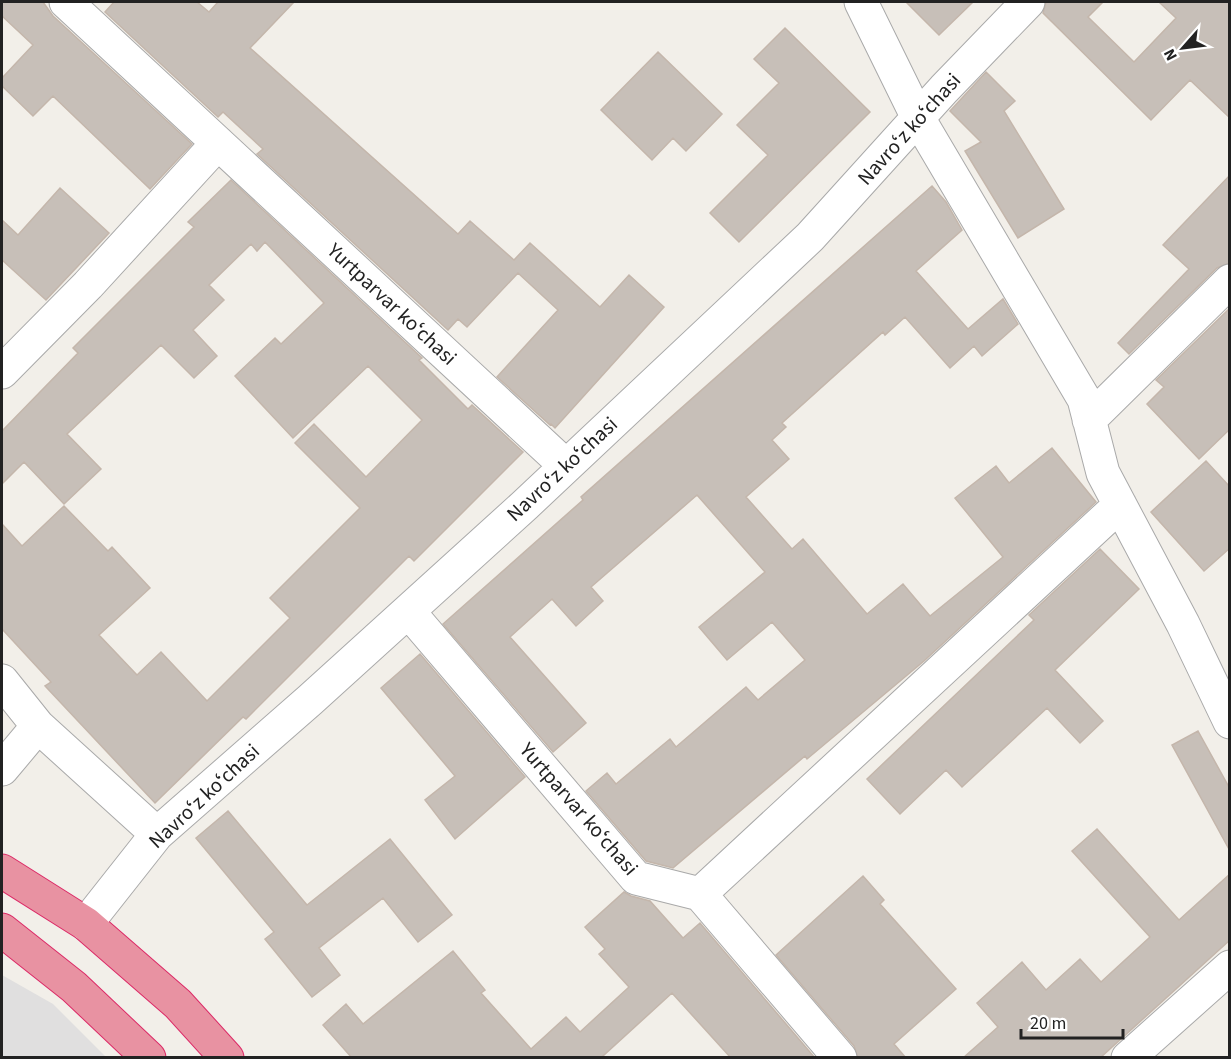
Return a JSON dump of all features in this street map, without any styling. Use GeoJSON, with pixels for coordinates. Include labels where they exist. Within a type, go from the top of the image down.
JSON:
{"type":"FeatureCollection","features":[{"type":"Feature","properties":{"kind":"highway"},"geometry":{"type":"LineString","coordinates":[[2,871],[86,924],[178,1004],[227,1058]]}},
{"type":"Feature","properties":{"kind":"highway"},"geometry":{"type":"LineString","coordinates":[[2,930],[74,987],[149,1058]]}},
{"type":"Feature","properties":{"kind":"street","name":"Yurtparvar koʻchasi"},"geometry":{"type":"LineString","coordinates":[[66,2],[566,466]]}},
{"type":"Feature","properties":{"kind":"street"},"geometry":{"type":"LineString","coordinates":[[861,2],[918,118],[1084,399],[1103,473],[1183,624],[1230,722]]}},
{"type":"Feature","properties":{"kind":"street","name":"Navroʻz koʻchasi"},"geometry":{"type":"LineString","coordinates":[[86,924],[157,834],[408,611],[810,237],[1028,2]]}},
{"type":"Feature","properties":{"kind":"street"},"geometry":{"type":"LineString","coordinates":[[2,372],[88,285],[218,143]]}},
{"type":"Feature","properties":{"kind":"street"},"geometry":{"type":"LineString","coordinates":[[1089,420],[1230,281]]}},
{"type":"Feature","properties":{"kind":"street"},"geometry":{"type":"LineString","coordinates":[[840,1058],[700,894],[1120,505]]}},
{"type":"Feature","properties":{"kind":"street","name":"Yurtparvar koʻchasi"},"geometry":{"type":"LineString","coordinates":[[408,611],[636,878],[700,894]]}},
{"type":"Feature","properties":{"kind":"street"},"geometry":{"type":"LineString","coordinates":[[2,681],[38,726],[157,834]]}},
{"type":"Feature","properties":{"kind":"street"},"geometry":{"type":"LineString","coordinates":[[2,770],[38,726]]}},
{"type":"Feature","properties":{"kind":"street"},"geometry":{"type":"LineString","coordinates":[[1128,1058],[1230,967]]}},
{"type":"Feature","properties":{"kind":"shaded area"},"geometry":{"type":"Polygon","coordinates":[[[2,975],[53,1004],[106,1057],[2,1057],[2,975]]]}},
{"type":"Feature","properties":{"kind":"building"},"geometry":{"type":"Polygon","coordinates":[[[2,2],[43,2],[53,16],[192,144],[150,189],[53,96],[33,116],[2,86],[2,78],[33,45],[2,16],[2,2]]]}},
{"type":"Feature","properties":{"kind":"building"},"geometry":{"type":"Polygon","coordinates":[[[114,2],[197,2],[209,12],[218,2],[294,2],[250,48],[458,234],[470,221],[514,260],[530,243],[600,307],[629,275],[664,307],[555,428],[497,377],[558,310],[518,273],[467,327],[458,319],[448,330],[257,154],[263,149],[223,112],[218,117],[105,12],[114,2]]]}},
{"type":"Feature","properties":{"kind":"building"},"geometry":{"type":"Polygon","coordinates":[[[906,2],[973,2],[939,35],[906,2]]]}},
{"type":"Feature","properties":{"kind":"building"},"geometry":{"type":"Polygon","coordinates":[[[1046,2],[1103,2],[1088,17],[1134,62],[1176,18],[1159,2],[1230,2],[1230,118],[1190,80],[1151,120],[1043,13],[1046,2]]]}},
{"type":"Feature","properties":{"kind":"building"},"geometry":{"type":"Polygon","coordinates":[[[785,28],[870,112],[739,242],[710,213],[768,155],[737,125],[779,83],[754,59],[785,28]]]}},
{"type":"Feature","properties":{"kind":"building"},"geometry":{"type":"Polygon","coordinates":[[[658,52],[722,114],[686,151],[673,138],[652,160],[601,110],[658,52]]]}},
{"type":"Feature","properties":{"kind":"building"},"geometry":{"type":"Polygon","coordinates":[[[986,72],[1015,101],[1004,111],[1064,209],[1018,238],[965,151],[981,142],[950,111],[986,72]]]}},
{"type":"Feature","properties":{"kind":"building"},"geometry":{"type":"Polygon","coordinates":[[[1230,175],[1230,263],[1217,268],[1129,354],[1118,343],[1189,269],[1163,245],[1230,175]]]}},
{"type":"Feature","properties":{"kind":"building"},"geometry":{"type":"Polygon","coordinates":[[[231,180],[422,358],[419,360],[468,409],[472,405],[523,452],[414,561],[409,556],[246,719],[243,717],[155,803],[45,686],[51,682],[2,629],[2,524],[22,546],[64,506],[108,551],[112,547],[150,588],[99,635],[137,675],[161,652],[207,701],[290,618],[270,598],[360,508],[295,443],[314,424],[366,477],[422,420],[368,366],[293,438],[235,376],[275,338],[281,344],[324,303],[265,242],[257,251],[251,244],[209,285],[224,300],[193,330],[217,356],[194,378],[161,345],[67,434],[101,469],[64,504],[24,462],[2,484],[2,431],[78,353],[73,348],[194,227],[188,222],[231,180]]]}},
{"type":"Feature","properties":{"kind":"building"},"geometry":{"type":"Polygon","coordinates":[[[932,186],[946,202],[962,230],[916,271],[968,329],[1003,299],[1018,324],[982,356],[974,346],[950,368],[905,317],[885,335],[883,332],[782,423],[786,427],[772,440],[789,459],[746,497],[792,549],[803,539],[867,614],[903,584],[930,616],[1003,557],[955,498],[996,466],[1009,483],[1052,448],[1096,502],[924,661],[807,759],[805,756],[673,868],[646,861],[586,791],[607,773],[616,784],[670,739],[676,747],[746,687],[758,700],[805,660],[772,622],[727,660],[699,627],[765,572],[697,495],[591,587],[603,601],[576,626],[552,599],[510,637],[586,723],[553,752],[443,624],[583,500],[581,497],[932,186]]]}},
{"type":"Feature","properties":{"kind":"building"},"geometry":{"type":"Polygon","coordinates":[[[60,188],[109,233],[46,300],[2,260],[2,220],[18,235],[60,188]]]}},
{"type":"Feature","properties":{"kind":"building"},"geometry":{"type":"Polygon","coordinates":[[[1230,308],[1230,429],[1199,459],[1147,404],[1164,387],[1156,380],[1230,308]]]}},
{"type":"Feature","properties":{"kind":"building"},"geometry":{"type":"Polygon","coordinates":[[[1206,461],[1230,487],[1230,548],[1204,571],[1151,512],[1206,461]]]}},
{"type":"Feature","properties":{"kind":"building"},"geometry":{"type":"Polygon","coordinates":[[[1100,549],[1139,589],[1055,670],[1103,721],[1080,743],[1047,708],[962,787],[946,770],[900,814],[867,779],[1034,620],[1029,615],[1100,549]]]}},
{"type":"Feature","properties":{"kind":"building"},"geometry":{"type":"Polygon","coordinates":[[[420,654],[525,777],[455,839],[425,800],[455,776],[381,688],[420,654]]]}},
{"type":"Feature","properties":{"kind":"building"},"geometry":{"type":"Polygon","coordinates":[[[1198,731],[1230,789],[1230,851],[1172,745],[1198,731]]]}},
{"type":"Feature","properties":{"kind":"building"},"geometry":{"type":"Polygon","coordinates":[[[228,811],[307,905],[390,839],[452,915],[418,942],[383,898],[319,948],[340,975],[312,997],[265,939],[274,932],[196,838],[228,811]]]}},
{"type":"Feature","properties":{"kind":"building"},"geometry":{"type":"Polygon","coordinates":[[[1097,829],[1179,920],[1230,874],[1230,940],[1100,1058],[963,1058],[998,1027],[977,1003],[1022,962],[1046,990],[1080,959],[1101,982],[1150,937],[1072,851],[1097,829]]]}},
{"type":"Feature","properties":{"kind":"building"},"geometry":{"type":"Polygon","coordinates":[[[863,876],[884,900],[880,904],[956,989],[894,1044],[906,1058],[858,1058],[854,1046],[776,955],[863,876]]]}},
{"type":"Feature","properties":{"kind":"building"},"geometry":{"type":"Polygon","coordinates":[[[624,892],[650,901],[683,938],[700,923],[815,1058],[731,1058],[672,993],[603,1056],[604,1058],[352,1058],[323,1025],[346,1004],[363,1024],[453,951],[485,990],[481,993],[531,1049],[566,1017],[580,1032],[629,987],[599,954],[605,949],[585,927],[624,892]]]}}]}
